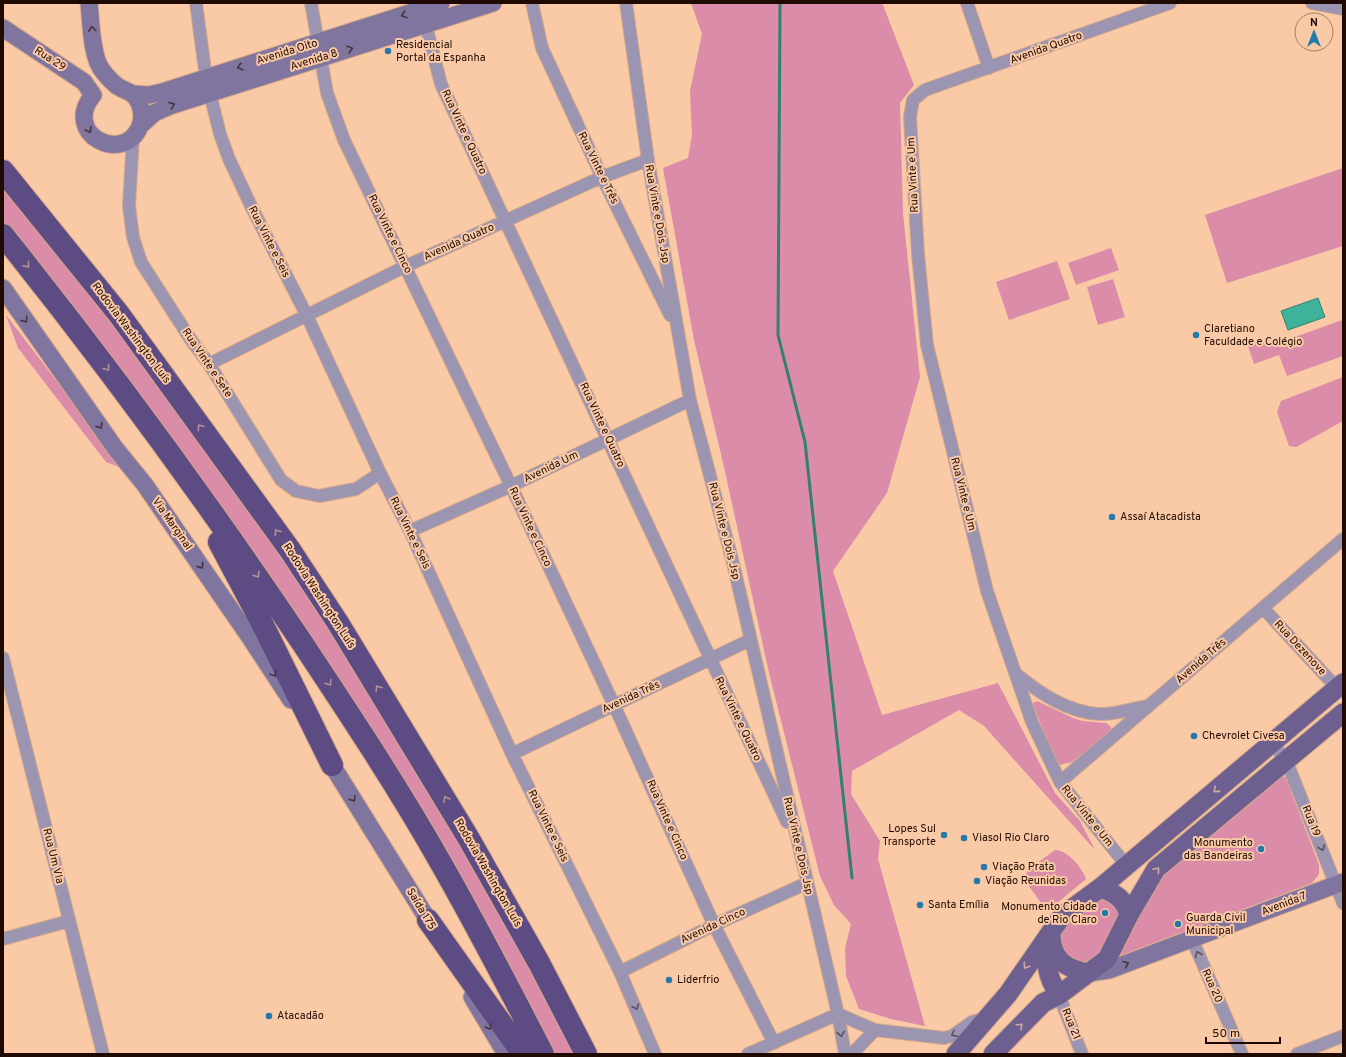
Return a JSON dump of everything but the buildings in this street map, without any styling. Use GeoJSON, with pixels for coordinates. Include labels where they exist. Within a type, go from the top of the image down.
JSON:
{"type":"FeatureCollection","features":[{"type":"Feature","properties":{"kind":"highway","name":"Rodovia Washington Luís"},"geometry":{"type":"LineString","coordinates":[[3,171],[118,313],[290,550],[338,623],[407,735],[539,963],[586,1054]]}},
{"type":"Feature","properties":{"kind":"highway"},"geometry":{"type":"LineString","coordinates":[[3,235],[160,438],[245,558],[351,716],[437,857],[493,957],[543,1054]]}},
{"type":"Feature","properties":{"kind":"highway"},"geometry":{"type":"LineString","coordinates":[[160,438],[264,627],[332,766]]}},
{"type":"Feature","properties":{"kind":"highway"},"geometry":{"type":"LineString","coordinates":[[428,920],[523,1054]]}},
{"type":"Feature","properties":{"kind":"highway"},"geometry":{"type":"LineString","coordinates":[[539,963],[596,1054]]}},
{"type":"Feature","properties":{"kind":"main road"},"geometry":{"type":"LineString","coordinates":[[89,3],[98,64],[105,74],[140,105],[142,119],[137,131]]}},
{"type":"Feature","properties":{"kind":"main road","name":"Avenida Oito"},"geometry":{"type":"LineString","coordinates":[[126,91],[148,95],[208,85],[319,50],[423,12],[441,3]]}},
{"type":"Feature","properties":{"kind":"main road"},"geometry":{"type":"LineString","coordinates":[[423,12],[493,3]]}},
{"type":"Feature","properties":{"kind":"main road","name":"Rua 29"},"geometry":{"type":"LineString","coordinates":[[3,28],[84,82],[93,95],[85,107],[84,114],[86,127],[94,138],[107,144],[114,145],[128,141],[137,131]]}},
{"type":"Feature","properties":{"kind":"main road"},"geometry":{"type":"LineString","coordinates":[[72,73],[87,61],[95,50]]}},
{"type":"Feature","properties":{"kind":"main road"},"geometry":{"type":"LineString","coordinates":[[137,131],[154,113],[208,85]]}},
{"type":"Feature","properties":{"kind":"main road","name":"Via Marginal"},"geometry":{"type":"LineString","coordinates":[[3,288],[116,448],[145,485],[251,639],[332,766]]}},
{"type":"Feature","properties":{"kind":"main road"},"geometry":{"type":"LineString","coordinates":[[956,1054],[1008,994],[1062,916],[1100,888],[1340,685]]}},
{"type":"Feature","properties":{"kind":"main road"},"geometry":{"type":"LineString","coordinates":[[993,1054],[1043,1003],[1059,995],[1107,960],[1129,915],[1156,869],[1343,713]]}},
{"type":"Feature","properties":{"kind":"main road"},"geometry":{"type":"LineString","coordinates":[[1306,714],[1307,728],[1318,733]]}},
{"type":"Feature","properties":{"kind":"main road"},"geometry":{"type":"LineString","coordinates":[[1246,764],[1259,770],[1262,780]]}},
{"type":"Feature","properties":{"kind":"main road","name":"Saída 175"},"geometry":{"type":"LineString","coordinates":[[332,766],[428,920],[506,1054]]}},
{"type":"Feature","properties":{"kind":"main road"},"geometry":{"type":"LineString","coordinates":[[1126,865],[1133,875],[1135,891],[1129,915]]}},
{"type":"Feature","properties":{"kind":"main road","name":"Avenida 7"},"geometry":{"type":"LineString","coordinates":[[1088,973],[1109,970],[1339,883]]}},
{"type":"Feature","properties":{"kind":"main road"},"geometry":{"type":"LineString","coordinates":[[1100,888],[1120,897],[1126,905],[1129,915]]}},
{"type":"Feature","properties":{"kind":"main road"},"geometry":{"type":"LineString","coordinates":[[1051,930],[1052,948],[1061,961],[1073,971],[1088,973]]}},
{"type":"Feature","properties":{"kind":"main road"},"geometry":{"type":"LineString","coordinates":[[1051,930],[1046,965],[1054,987],[1059,995]]}},
{"type":"Feature","properties":{"kind":"street","name":"Rua Vinte e Seis"},"geometry":{"type":"LineString","coordinates":[[196,3],[208,85],[220,134],[229,159],[252,208],[307,316],[380,473],[410,531],[512,754],[620,972],[655,1054]]}},
{"type":"Feature","properties":{"kind":"street","name":"Rua Vinte e Cinco"},"geometry":{"type":"LineString","coordinates":[[311,3],[327,93],[339,128],[511,486],[614,705],[714,925],[774,1042]]}},
{"type":"Feature","properties":{"kind":"street","name":"Rua Vinte e Três"},"geometry":{"type":"LineString","coordinates":[[532,3],[542,48],[602,177],[677,328]]}},
{"type":"Feature","properties":{"kind":"street","name":"Rua Vinte e Dois Jsp"},"geometry":{"type":"LineString","coordinates":[[626,3],[648,160],[690,400],[732,559],[838,1014],[844,1054]]}},
{"type":"Feature","properties":{"kind":"street"},"geometry":{"type":"LineString","coordinates":[[967,3],[989,68]]}},
{"type":"Feature","properties":{"kind":"street","name":"Avenida Quatro"},"geometry":{"type":"LineString","coordinates":[[921,92],[1170,3]]}},
{"type":"Feature","properties":{"kind":"street"},"geometry":{"type":"LineString","coordinates":[[1317,4],[1343,9]]}},
{"type":"Feature","properties":{"kind":"street","name":"Rua Vinte e Quatro"},"geometry":{"type":"LineString","coordinates":[[423,12],[441,84],[609,438],[710,660],[797,843]]}},
{"type":"Feature","properties":{"kind":"street","name":"Rua Vinte e Um"},"geometry":{"type":"LineString","coordinates":[[921,92],[913,100],[910,117],[918,254],[927,344],[987,591],[1032,722],[1060,782],[1126,865]]}},
{"type":"Feature","properties":{"kind":"street","name":"Rua Vinte e Sete"},"geometry":{"type":"LineString","coordinates":[[137,131],[128,199],[130,221],[136,251],[159,291],[209,364],[281,480],[296,491],[319,496],[356,489],[380,473]]}},
{"type":"Feature","properties":{"kind":"street","name":"Avenida Quatro"},"geometry":{"type":"LineString","coordinates":[[209,364],[406,266],[602,177],[648,160]]}},
{"type":"Feature","properties":{"kind":"street","name":"Avenida Um"},"geometry":{"type":"LineString","coordinates":[[410,531],[511,486],[690,400]]}},
{"type":"Feature","properties":{"kind":"street","name":"Avenida Três"},"geometry":{"type":"LineString","coordinates":[[1060,782],[1343,539]]}},
{"type":"Feature","properties":{"kind":"street","name":"Rua Dezenove"},"geometry":{"type":"LineString","coordinates":[[1263,608],[1340,685]]}},
{"type":"Feature","properties":{"kind":"street","name":"Avenida Três"},"geometry":{"type":"LineString","coordinates":[[512,754],[750,640]]}},
{"type":"Feature","properties":{"kind":"street","name":"Rua Um Vla"},"geometry":{"type":"LineString","coordinates":[[3,658],[5,672],[103,1054]]}},
{"type":"Feature","properties":{"kind":"street"},"geometry":{"type":"LineString","coordinates":[[1015,673],[1040,694],[1074,709],[1100,715],[1149,706]]}},
{"type":"Feature","properties":{"kind":"street","name":"Rua 19"},"geometry":{"type":"LineString","coordinates":[[1272,743],[1286,760],[1339,883],[1343,903]]}},
{"type":"Feature","properties":{"kind":"street","name":"Avenida Cinco"},"geometry":{"type":"LineString","coordinates":[[620,972],[714,925],[807,883]]}},
{"type":"Feature","properties":{"kind":"street"},"geometry":{"type":"LineString","coordinates":[[3,939],[70,921]]}},
{"type":"Feature","properties":{"kind":"street","name":"Rua 20"},"geometry":{"type":"LineString","coordinates":[[1192,939],[1242,1054]]}},
{"type":"Feature","properties":{"kind":"street","name":"Rua 21"},"geometry":{"type":"LineString","coordinates":[[1059,995],[1082,1054]]}},
{"type":"Feature","properties":{"kind":"street"},"geometry":{"type":"LineString","coordinates":[[748,1054],[838,1014],[875,1030],[944,1038],[957,1033],[972,1022],[988,1018]]}},
{"type":"Feature","properties":{"kind":"street"},"geometry":{"type":"LineString","coordinates":[[852,1054],[875,1030]]}},
{"type":"Feature","properties":{"kind":"street"},"geometry":{"type":"LineString","coordinates":[[1296,1054],[1343,1036]]}},
{"type":"Feature","properties":{"kind":"shaded area"},"geometry":{"type":"Polygon","coordinates":[[[691,3],[880,3],[883,5],[914,85],[900,103],[903,213],[920,377],[887,493],[833,571],[882,715],[998,683],[1055,793],[1080,821],[1095,850],[984,726],[959,710],[852,771],[851,794],[880,841],[878,859],[925,1026],[891,1019],[859,1009],[846,976],[845,948],[851,924],[834,905],[820,876],[769,673],[724,467],[694,340],[663,168],[688,158],[692,135],[690,91],[702,34],[691,3]]]}},
{"type":"Feature","properties":{"kind":"shaded area"},"geometry":{"type":"Polygon","coordinates":[[[1343,168],[1343,246],[1227,283],[1205,215],[1343,168]]]}},
{"type":"Feature","properties":{"kind":"shaded area"},"geometry":{"type":"Polygon","coordinates":[[[3,181],[150,367],[350,654],[580,1054],[552,1054],[473,907],[3,227],[3,181]]]}},
{"type":"Feature","properties":{"kind":"shaded area"},"geometry":{"type":"Polygon","coordinates":[[[1111,248],[1119,270],[1076,285],[1068,263],[1111,248]]]}},
{"type":"Feature","properties":{"kind":"shaded area"},"geometry":{"type":"Polygon","coordinates":[[[1057,261],[1070,299],[1009,320],[996,282],[1057,261]]]}},
{"type":"Feature","properties":{"kind":"shaded area"},"geometry":{"type":"Polygon","coordinates":[[[1113,279],[1125,317],[1098,325],[1087,287],[1113,279]]]}},
{"type":"Feature","properties":{"kind":"shaded area"},"geometry":{"type":"Polygon","coordinates":[[[6,315],[124,469],[106,462],[18,348],[6,315]]]}},
{"type":"Feature","properties":{"kind":"shaded area"},"geometry":{"type":"Polygon","coordinates":[[[1342,320],[1343,356],[1287,376],[1279,355],[1254,364],[1248,346],[1273,337],[1276,344],[1342,320]]]}},
{"type":"Feature","properties":{"kind":"shaded area"},"geometry":{"type":"Polygon","coordinates":[[[1343,377],[1343,421],[1296,447],[1289,446],[1277,412],[1281,401],[1343,377]]]}},
{"type":"Feature","properties":{"kind":"shaded area"},"geometry":{"type":"Polygon","coordinates":[[[1037,701],[1073,718],[1083,721],[1106,723],[1111,727],[1111,731],[1072,762],[1060,765],[1055,761],[1034,707],[1033,703],[1037,701]]]}},
{"type":"Feature","properties":{"kind":"shaded area"},"geometry":{"type":"Polygon","coordinates":[[[1278,773],[1286,778],[1319,865],[1319,874],[1312,883],[1119,956],[1159,870],[1278,773]]]}},
{"type":"Feature","properties":{"kind":"shaded area"},"geometry":{"type":"Polygon","coordinates":[[[1055,850],[1064,853],[1074,860],[1086,879],[1051,908],[1044,907],[1024,879],[1028,870],[1055,850]]]}},
{"type":"Feature","properties":{"kind":"shaded area"},"geometry":{"type":"Polygon","coordinates":[[[1098,895],[1123,909],[1098,957],[1093,960],[1082,962],[1077,962],[1067,958],[1059,946],[1060,926],[1098,895]]]}},
{"type":"Feature","properties":{"kind":"water"},"geometry":{"type":"Polygon","coordinates":[[[1318,298],[1325,317],[1288,330],[1281,311],[1318,298]]]}},
{"type":"Feature","properties":{"kind":"waterway"},"geometry":{"type":"LineString","coordinates":[[780,3],[778,335],[805,442],[852,878]]}},
{"type":"Feature","properties":{"kind":"place","name":"Residencial Portal da Espanha"},"geometry":{"type":"Point","coordinates":[388,51]}},
{"type":"Feature","properties":{"kind":"place","name":"Claretiano Faculdade e Colégio"},"geometry":{"type":"Point","coordinates":[1196,335]}},
{"type":"Feature","properties":{"kind":"place","name":"Assaí Atacadista"},"geometry":{"type":"Point","coordinates":[1112,517]}},
{"type":"Feature","properties":{"kind":"place","name":"Chevrolet Civesa"},"geometry":{"type":"Point","coordinates":[1194,736]}},
{"type":"Feature","properties":{"kind":"place","name":"Lopes Sul Transporte"},"geometry":{"type":"Point","coordinates":[944,835]}},
{"type":"Feature","properties":{"kind":"place","name":"Viasol Rio Claro"},"geometry":{"type":"Point","coordinates":[964,838]}},
{"type":"Feature","properties":{"kind":"place","name":"Monumento das Bandeiras"},"geometry":{"type":"Point","coordinates":[1261,849]}},
{"type":"Feature","properties":{"kind":"place","name":"Viação Prata"},"geometry":{"type":"Point","coordinates":[984,867]}},
{"type":"Feature","properties":{"kind":"place","name":"Viação Reunidas"},"geometry":{"type":"Point","coordinates":[977,881]}},
{"type":"Feature","properties":{"kind":"place","name":"Santa Emília"},"geometry":{"type":"Point","coordinates":[920,905]}},
{"type":"Feature","properties":{"kind":"place","name":"Monumento Cidade de Rio Claro"},"geometry":{"type":"Point","coordinates":[1105,913]}},
{"type":"Feature","properties":{"kind":"place","name":"Guarda Civil Municipal"},"geometry":{"type":"Point","coordinates":[1178,924]}},
{"type":"Feature","properties":{"kind":"place","name":"Liderfrio"},"geometry":{"type":"Point","coordinates":[669,980]}},
{"type":"Feature","properties":{"kind":"place","name":"Atacadão"},"geometry":{"type":"Point","coordinates":[269,1016]}}]}
